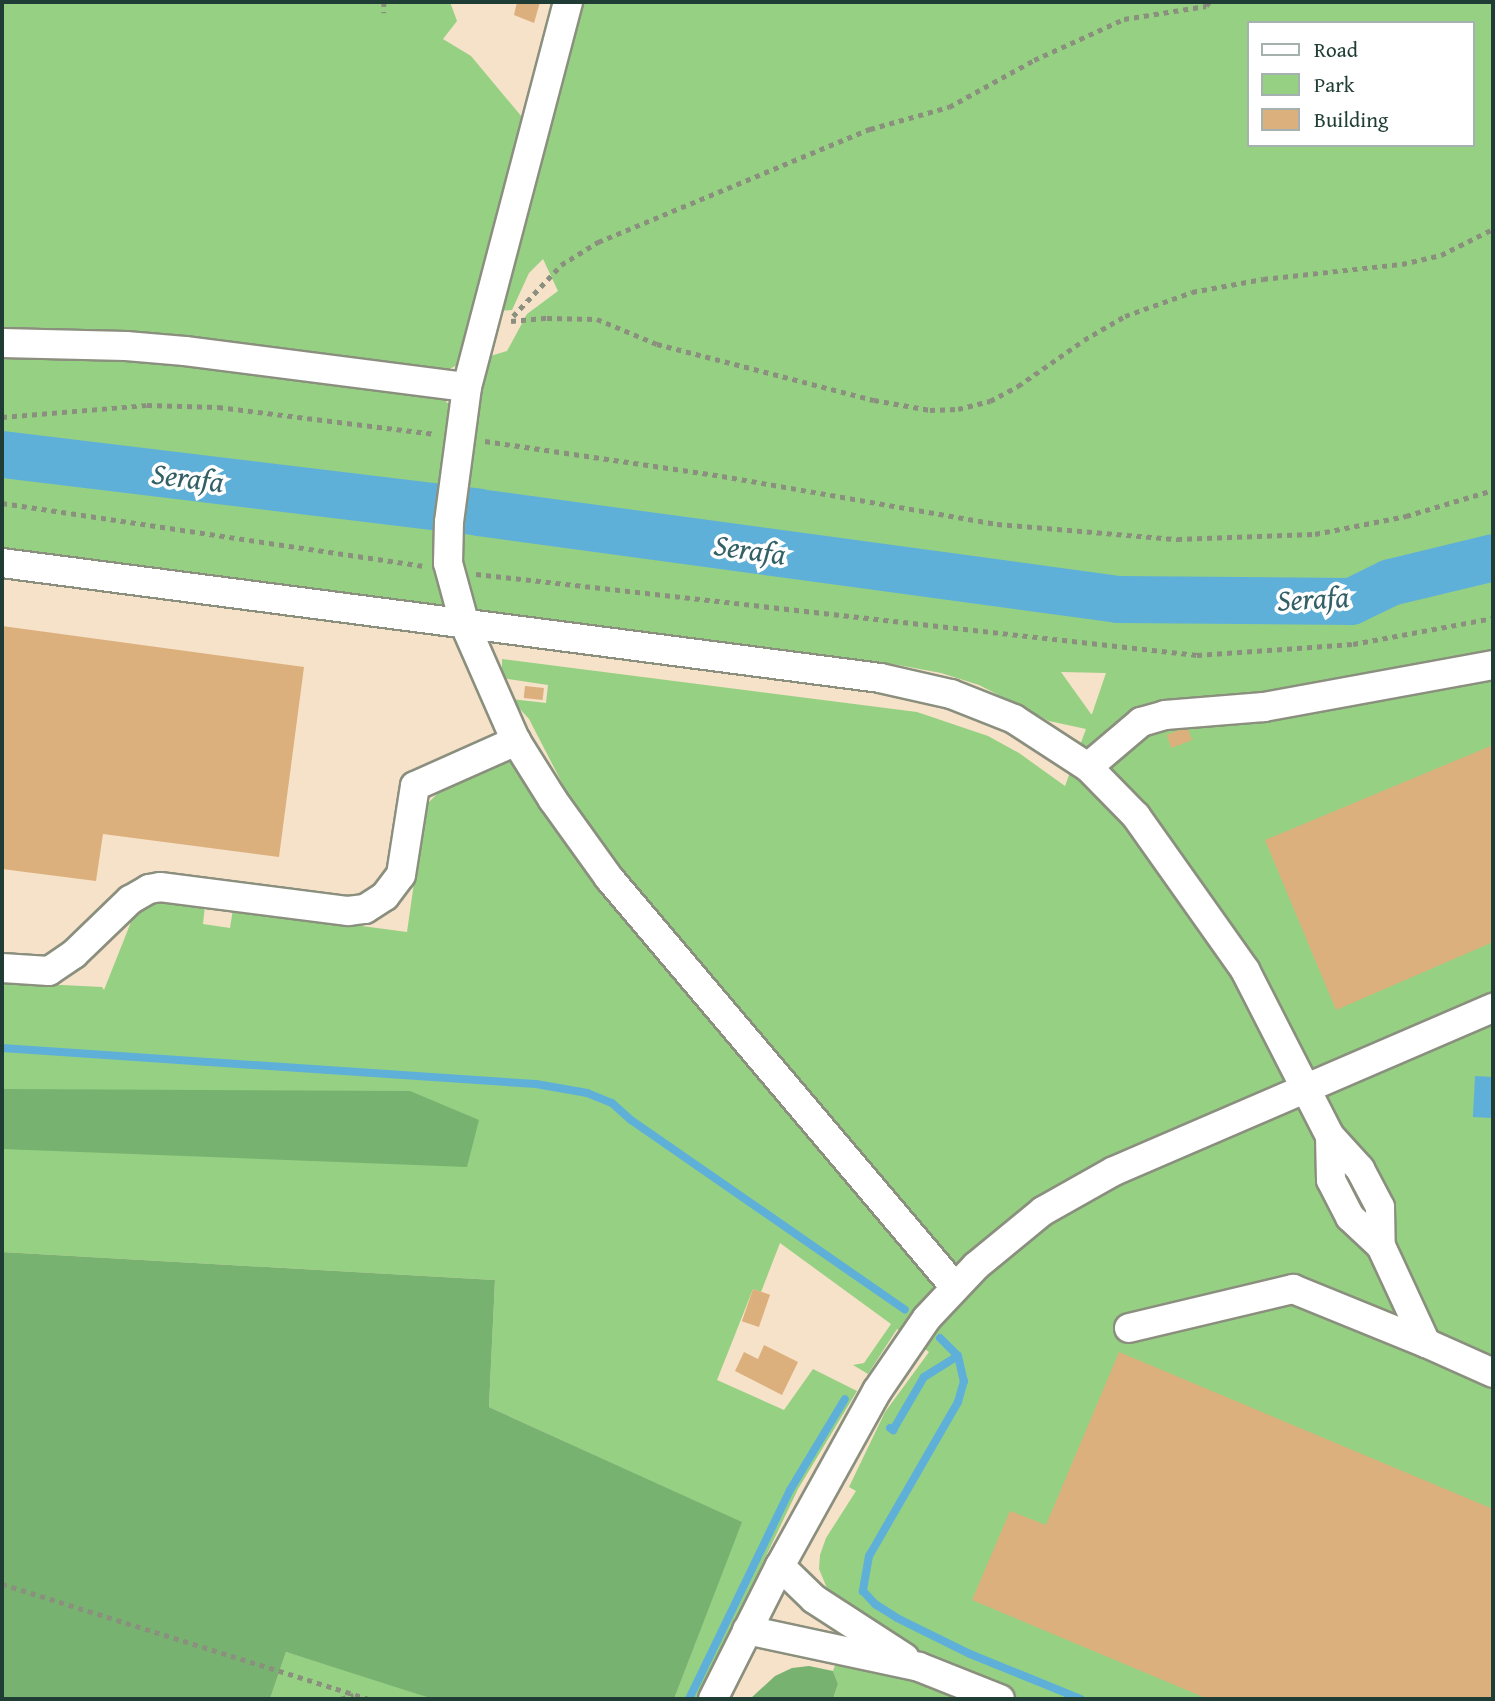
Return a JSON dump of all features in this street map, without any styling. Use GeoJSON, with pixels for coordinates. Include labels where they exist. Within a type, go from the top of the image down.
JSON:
{"type":"FeatureCollection","features":[{"type":"Feature","properties":{"kind":"street"},"geometry":{"type":"LineString","coordinates":[[568,2],[467,387],[450,508],[448,570],[465,625],[516,741],[553,800],[609,878],[955,1287]]}},
{"type":"Feature","properties":{"kind":"street"},"geometry":{"type":"LineString","coordinates":[[2,343],[126,346],[185,351],[467,387]]}},
{"type":"Feature","properties":{"kind":"street"},"geometry":{"type":"LineString","coordinates":[[2,563],[904,683],[951,694],[1014,719],[1088,766],[1136,816],[1245,970],[1330,1136],[1331,1180],[1350,1217],[1381,1246],[1426,1343]]}},
{"type":"Feature","properties":{"kind":"street"},"geometry":{"type":"LineString","coordinates":[[1088,766],[1141,722],[1166,715],[1264,707],[1493,665]]}},
{"type":"Feature","properties":{"kind":"street"},"geometry":{"type":"LineString","coordinates":[[2,968],[49,971],[74,954],[130,900],[149,889],[160,887],[348,911],[365,909],[385,896],[401,875],[415,786],[516,741]]}},
{"type":"Feature","properties":{"kind":"street"},"geometry":{"type":"LineString","coordinates":[[713,1699],[780,1566],[877,1391],[910,1341],[955,1287],[1020,1228],[1078,1190],[1187,1137],[1493,1008]]}},
{"type":"Feature","properties":{"kind":"street"},"geometry":{"type":"LineString","coordinates":[[1129,1328],[1293,1289],[1493,1373]]}},
{"type":"Feature","properties":{"kind":"street"},"geometry":{"type":"LineString","coordinates":[[780,1566],[814,1599],[919,1667]]}},
{"type":"Feature","properties":{"kind":"street"},"geometry":{"type":"LineString","coordinates":[[747,1630],[919,1667],[1000,1699]]}},
{"type":"Feature","properties":{"kind":"path"},"geometry":{"type":"LineString","coordinates":[[384,2],[384,13]]}},
{"type":"Feature","properties":{"kind":"path"},"geometry":{"type":"LineString","coordinates":[[1209,2],[1206,6],[1124,19],[1034,60],[949,107],[870,129],[598,242],[561,265],[508,322],[547,318],[597,319],[657,344],[874,400],[930,410],[958,409],[990,401],[1018,386],[1084,340],[1125,316],[1192,292],[1263,279],[1402,264],[1441,255],[1493,229]]}},
{"type":"Feature","properties":{"kind":"path"},"geometry":{"type":"LineString","coordinates":[[2,417],[147,404],[218,407],[460,437],[722,476],[997,524],[1177,539],[1315,534],[1406,516],[1493,490]]}},
{"type":"Feature","properties":{"kind":"path"},"geometry":{"type":"LineString","coordinates":[[2,503],[448,570],[1198,654],[1353,644],[1493,618]]}},
{"type":"Feature","properties":{"kind":"path"},"geometry":{"type":"LineString","coordinates":[[2,1584],[368,1699]]}},
{"type":"Feature","properties":{"kind":"path"},"geometry":{"type":"LineString","coordinates":[[341,1699],[354,1695]]}},
{"type":"Feature","properties":{"kind":"green space"},"geometry":{"type":"Polygon","coordinates":[[[2,2],[450,2],[457,21],[443,39],[471,56],[522,117],[525,135],[468,351],[457,365],[442,373],[2,339],[2,2]]]}},
{"type":"Feature","properties":{"kind":"green space"},"geometry":{"type":"Polygon","coordinates":[[[573,2],[1493,2],[1493,1699],[833,1699],[838,1684],[833,1671],[854,1614],[829,1593],[819,1569],[820,1555],[826,1538],[856,1491],[849,1487],[885,1412],[929,1352],[897,1329],[868,1374],[853,1365],[864,1363],[891,1324],[780,1243],[761,1292],[753,1289],[717,1380],[784,1410],[813,1369],[857,1391],[798,1489],[698,1699],[674,1699],[741,1522],[489,1407],[495,1280],[2,1252],[2,982],[102,987],[104,990],[131,922],[139,912],[157,901],[205,905],[203,924],[230,928],[233,909],[407,932],[425,806],[439,792],[501,761],[514,762],[591,839],[529,719],[511,699],[546,703],[548,685],[502,678],[502,659],[917,712],[988,736],[1019,753],[1065,786],[1086,729],[1049,721],[979,685],[941,673],[898,665],[472,613],[462,597],[458,502],[487,357],[507,351],[527,314],[558,291],[543,259],[529,273],[512,310],[497,311],[573,2]],[[1061,672],[1091,714],[1106,673],[1061,672]]]}},
{"type":"Feature","properties":{"kind":"green space"},"geometry":{"type":"Polygon","coordinates":[[[2,351],[112,351],[438,394],[453,408],[447,609],[2,550],[2,351]]]}},
{"type":"Feature","properties":{"kind":"green space"},"geometry":{"type":"Polygon","coordinates":[[[2,1089],[410,1091],[479,1120],[467,1167],[2,1149],[2,1089]]]}},
{"type":"Feature","properties":{"kind":"green space"},"geometry":{"type":"Polygon","coordinates":[[[2,1252],[495,1280],[489,1407],[742,1522],[674,1699],[433,1699],[286,1652],[270,1699],[2,1699],[2,1252]]]}},
{"type":"Feature","properties":{"kind":"green space"},"geometry":{"type":"Polygon","coordinates":[[[286,1652],[393,1685],[433,1699],[270,1699],[286,1652]]]}},
{"type":"Feature","properties":{"kind":"green space"},"geometry":{"type":"Polygon","coordinates":[[[809,1666],[833,1671],[838,1684],[833,1699],[750,1699],[775,1676],[792,1668],[809,1666]]]}},
{"type":"Feature","properties":{"kind":"water"},"geometry":{"type":"Polygon","coordinates":[[[1475,1076],[1493,1077],[1491,1118],[1473,1117],[1475,1076]]]}},
{"type":"Feature","properties":{"kind":"building"},"geometry":{"type":"Polygon","coordinates":[[[517,2],[540,2],[534,23],[514,15],[517,2]]]}},
{"type":"Feature","properties":{"kind":"building"},"geometry":{"type":"Polygon","coordinates":[[[2,626],[304,667],[279,857],[103,834],[96,881],[2,869],[2,626]]]}},
{"type":"Feature","properties":{"kind":"building"},"geometry":{"type":"Polygon","coordinates":[[[525,686],[544,688],[543,700],[524,698],[525,686]]]}},
{"type":"Feature","properties":{"kind":"building"},"geometry":{"type":"Polygon","coordinates":[[[1187,727],[1192,740],[1171,748],[1166,735],[1187,727]]]}},
{"type":"Feature","properties":{"kind":"building"},"geometry":{"type":"Polygon","coordinates":[[[1493,745],[1493,942],[1336,1010],[1265,840],[1493,745]]]}},
{"type":"Feature","properties":{"kind":"building"},"geometry":{"type":"Polygon","coordinates":[[[753,1289],[770,1295],[759,1327],[742,1321],[753,1289]]]}},
{"type":"Feature","properties":{"kind":"building"},"geometry":{"type":"Polygon","coordinates":[[[764,1345],[798,1362],[782,1395],[735,1371],[744,1352],[758,1359],[764,1345]]]}},
{"type":"Feature","properties":{"kind":"building"},"geometry":{"type":"Polygon","coordinates":[[[1119,1352],[1493,1509],[1493,1699],[1208,1699],[972,1600],[1010,1511],[1046,1525],[1119,1352]]]}},
{"type":"Feature","properties":{"kind":"waterway","name":"Serafa"},"geometry":{"type":"LineString","coordinates":[[2,454],[478,512],[1118,599],[1351,601],[1390,582],[1493,557]]}},
{"type":"Feature","properties":{"kind":"waterway"},"geometry":{"type":"LineString","coordinates":[[2,1048],[536,1084],[587,1093],[612,1103],[631,1120],[905,1310]]}},
{"type":"Feature","properties":{"kind":"waterway"},"geometry":{"type":"LineString","coordinates":[[940,1338],[958,1356],[964,1381],[958,1402],[869,1556],[863,1591],[875,1604],[897,1618],[970,1654],[1081,1699]]}},
{"type":"Feature","properties":{"kind":"waterway"},"geometry":{"type":"LineString","coordinates":[[890,1428],[893,1430],[924,1377],[958,1356]]}},
{"type":"Feature","properties":{"kind":"waterway"},"geometry":{"type":"LineString","coordinates":[[689,1699],[790,1490],[845,1399]]}}]}
